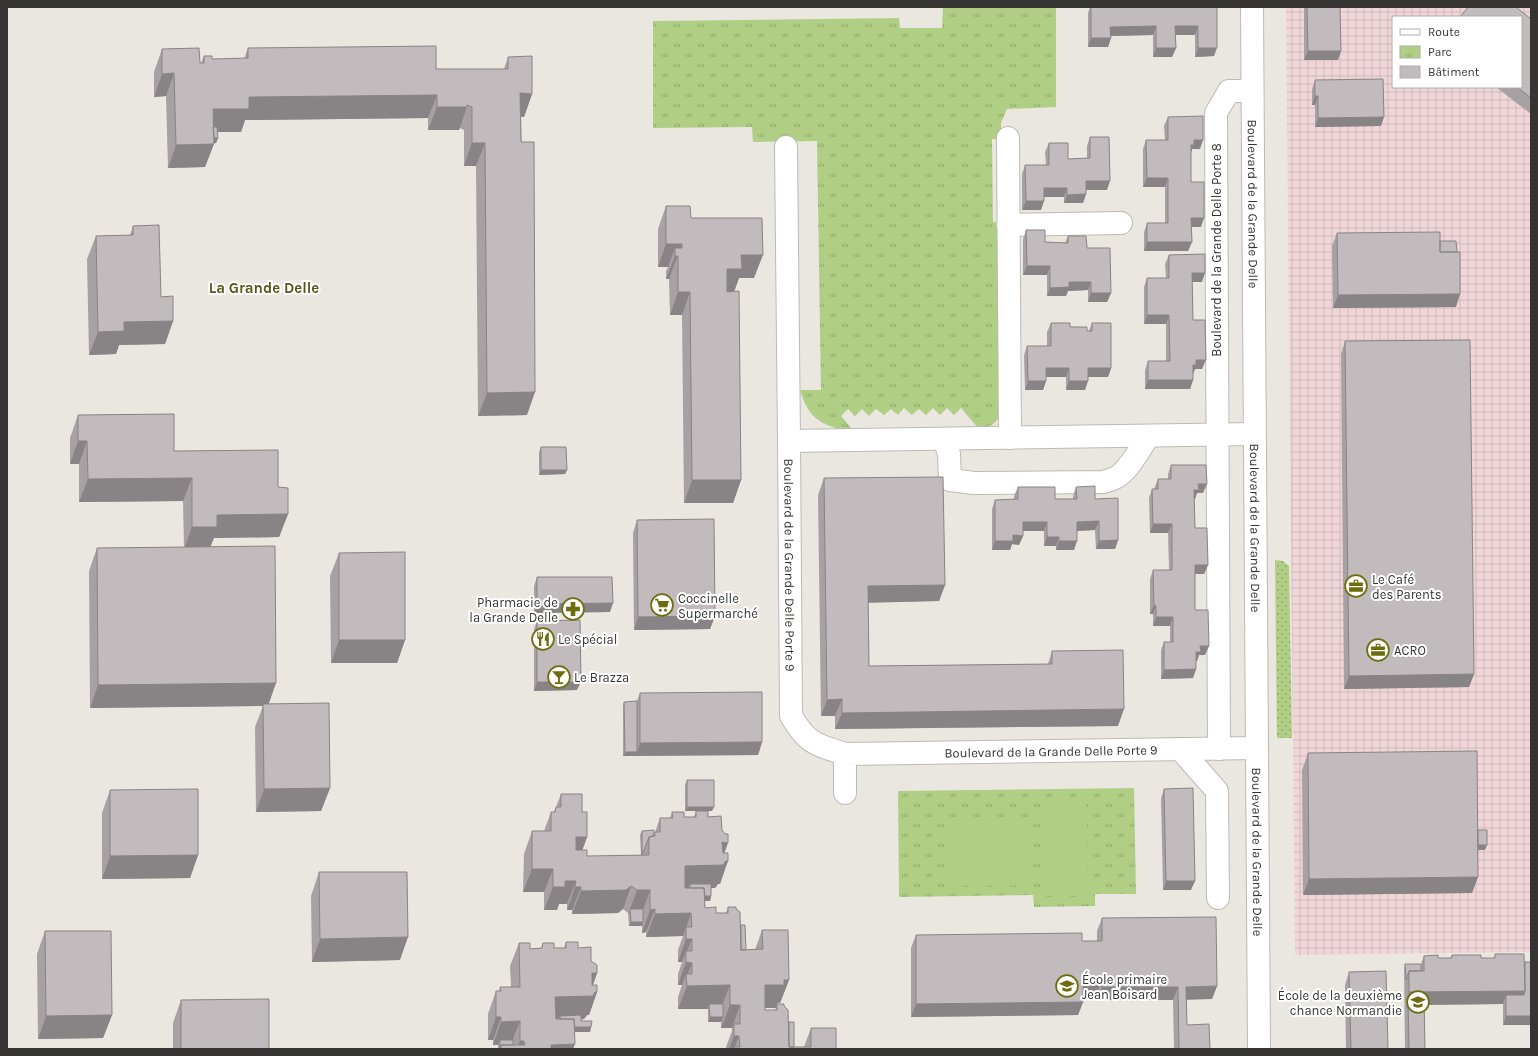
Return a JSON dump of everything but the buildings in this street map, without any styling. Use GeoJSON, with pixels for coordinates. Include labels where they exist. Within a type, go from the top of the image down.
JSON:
{"type":"FeatureCollection","features":[{"type":"Feature","properties":{"kind":"street","name":"Boulevard de la Grande Delle"},"geometry":{"type":"LineString","coordinates":[[1252,7],[1259,1049]]}},
{"type":"Feature","properties":{"kind":"street","name":"Boulevard de la Grande Delle Porte 8"},"geometry":{"type":"LineString","coordinates":[[1218,435],[1216,113],[1230,91],[1252,91]]}},
{"type":"Feature","properties":{"kind":"street"},"geometry":{"type":"LineString","coordinates":[[1008,138],[1010,438]]}},
{"type":"Feature","properties":{"kind":"street","name":"Boulevard de la Grande Delle Porte 9"},"geometry":{"type":"LineString","coordinates":[[786,147],[791,716],[801,732],[815,745],[845,754],[1257,748]]}},
{"type":"Feature","properties":{"kind":"street"},"geometry":{"type":"LineString","coordinates":[[1008,225],[1121,223]]}},
{"type":"Feature","properties":{"kind":"street"},"geometry":{"type":"LineString","coordinates":[[789,441],[1254,434]]}},
{"type":"Feature","properties":{"kind":"street"},"geometry":{"type":"LineString","coordinates":[[1218,435],[1219,749]]}},
{"type":"Feature","properties":{"kind":"street"},"geometry":{"type":"LineString","coordinates":[[944,439],[949,454],[950,480],[974,483],[1102,482],[1116,478],[1131,462],[1149,436]]}},
{"type":"Feature","properties":{"kind":"street"},"geometry":{"type":"LineString","coordinates":[[1180,749],[1217,791],[1218,898]]}},
{"type":"Feature","properties":{"kind":"street"},"geometry":{"type":"LineString","coordinates":[[845,754],[845,793]]}},
{"type":"Feature","properties":{"kind":"shaded area"},"geometry":{"type":"Polygon","coordinates":[[[1286,7],[1531,7],[1531,952],[1295,955],[1286,7]]]}},
{"type":"Feature","properties":{"kind":"green space"},"geometry":{"type":"Polygon","coordinates":[[[943,7],[1056,7],[1056,107],[1007,109],[1001,123],[1001,139],[992,139],[993,222],[999,223],[1000,415],[992,425],[978,428],[961,408],[954,415],[947,408],[940,415],[933,408],[926,415],[919,409],[912,415],[904,408],[898,415],[891,409],[884,415],[876,409],[869,416],[862,409],[855,416],[848,409],[841,416],[853,430],[826,425],[813,415],[803,400],[800,390],[821,390],[817,141],[753,142],[752,127],[653,128],[653,21],[899,18],[900,28],[942,28],[943,7]]]}},
{"type":"Feature","properties":{"kind":"green space"},"geometry":{"type":"Polygon","coordinates":[[[1275,560],[1283,561],[1289,566],[1292,738],[1277,738],[1275,560]]]}},
{"type":"Feature","properties":{"kind":"green space"},"geometry":{"type":"Polygon","coordinates":[[[1134,788],[1136,894],[1095,894],[1095,906],[1034,907],[1033,895],[899,897],[898,791],[1134,788]]]}},
{"type":"Feature","properties":{"kind":"green space"},"geometry":{"type":"Polygon","coordinates":[[[1041,801],[1087,801],[1088,896],[1042,896],[1041,801]]]}},
{"type":"Feature","properties":{"kind":"green space"},"geometry":{"type":"Polygon","coordinates":[[[1031,819],[1032,885],[949,886],[949,820],[1031,819]]]}},
{"type":"Feature","properties":{"kind":"place","name":"Le Café des Parents"},"geometry":{"type":"Point","coordinates":[1356,586]}},
{"type":"Feature","properties":{"kind":"place","name":"Coccinelle Supermarché"},"geometry":{"type":"Point","coordinates":[662,605]}},
{"type":"Feature","properties":{"kind":"place","name":"Pharmacie de la Grande Delle"},"geometry":{"type":"Point","coordinates":[573,609]}},
{"type":"Feature","properties":{"kind":"place","name":"Le Spécial"},"geometry":{"type":"Point","coordinates":[543,639]}},
{"type":"Feature","properties":{"kind":"place","name":"ACRO"},"geometry":{"type":"Point","coordinates":[1378,650]}},
{"type":"Feature","properties":{"kind":"place","name":"Le Brazza"},"geometry":{"type":"Point","coordinates":[559,677]}},
{"type":"Feature","properties":{"kind":"place","name":"École primaire Jean Boisard"},"geometry":{"type":"Point","coordinates":[1067,986]}},
{"type":"Feature","properties":{"kind":"place","name":"École de la deuxième chance Normandie"},"geometry":{"type":"Point","coordinates":[1418,1002]}},
{"type":"Feature","properties":{"kind":"district","name":"La Grande Delle"},"geometry":{"type":"Point","coordinates":[264,288]}}]}
